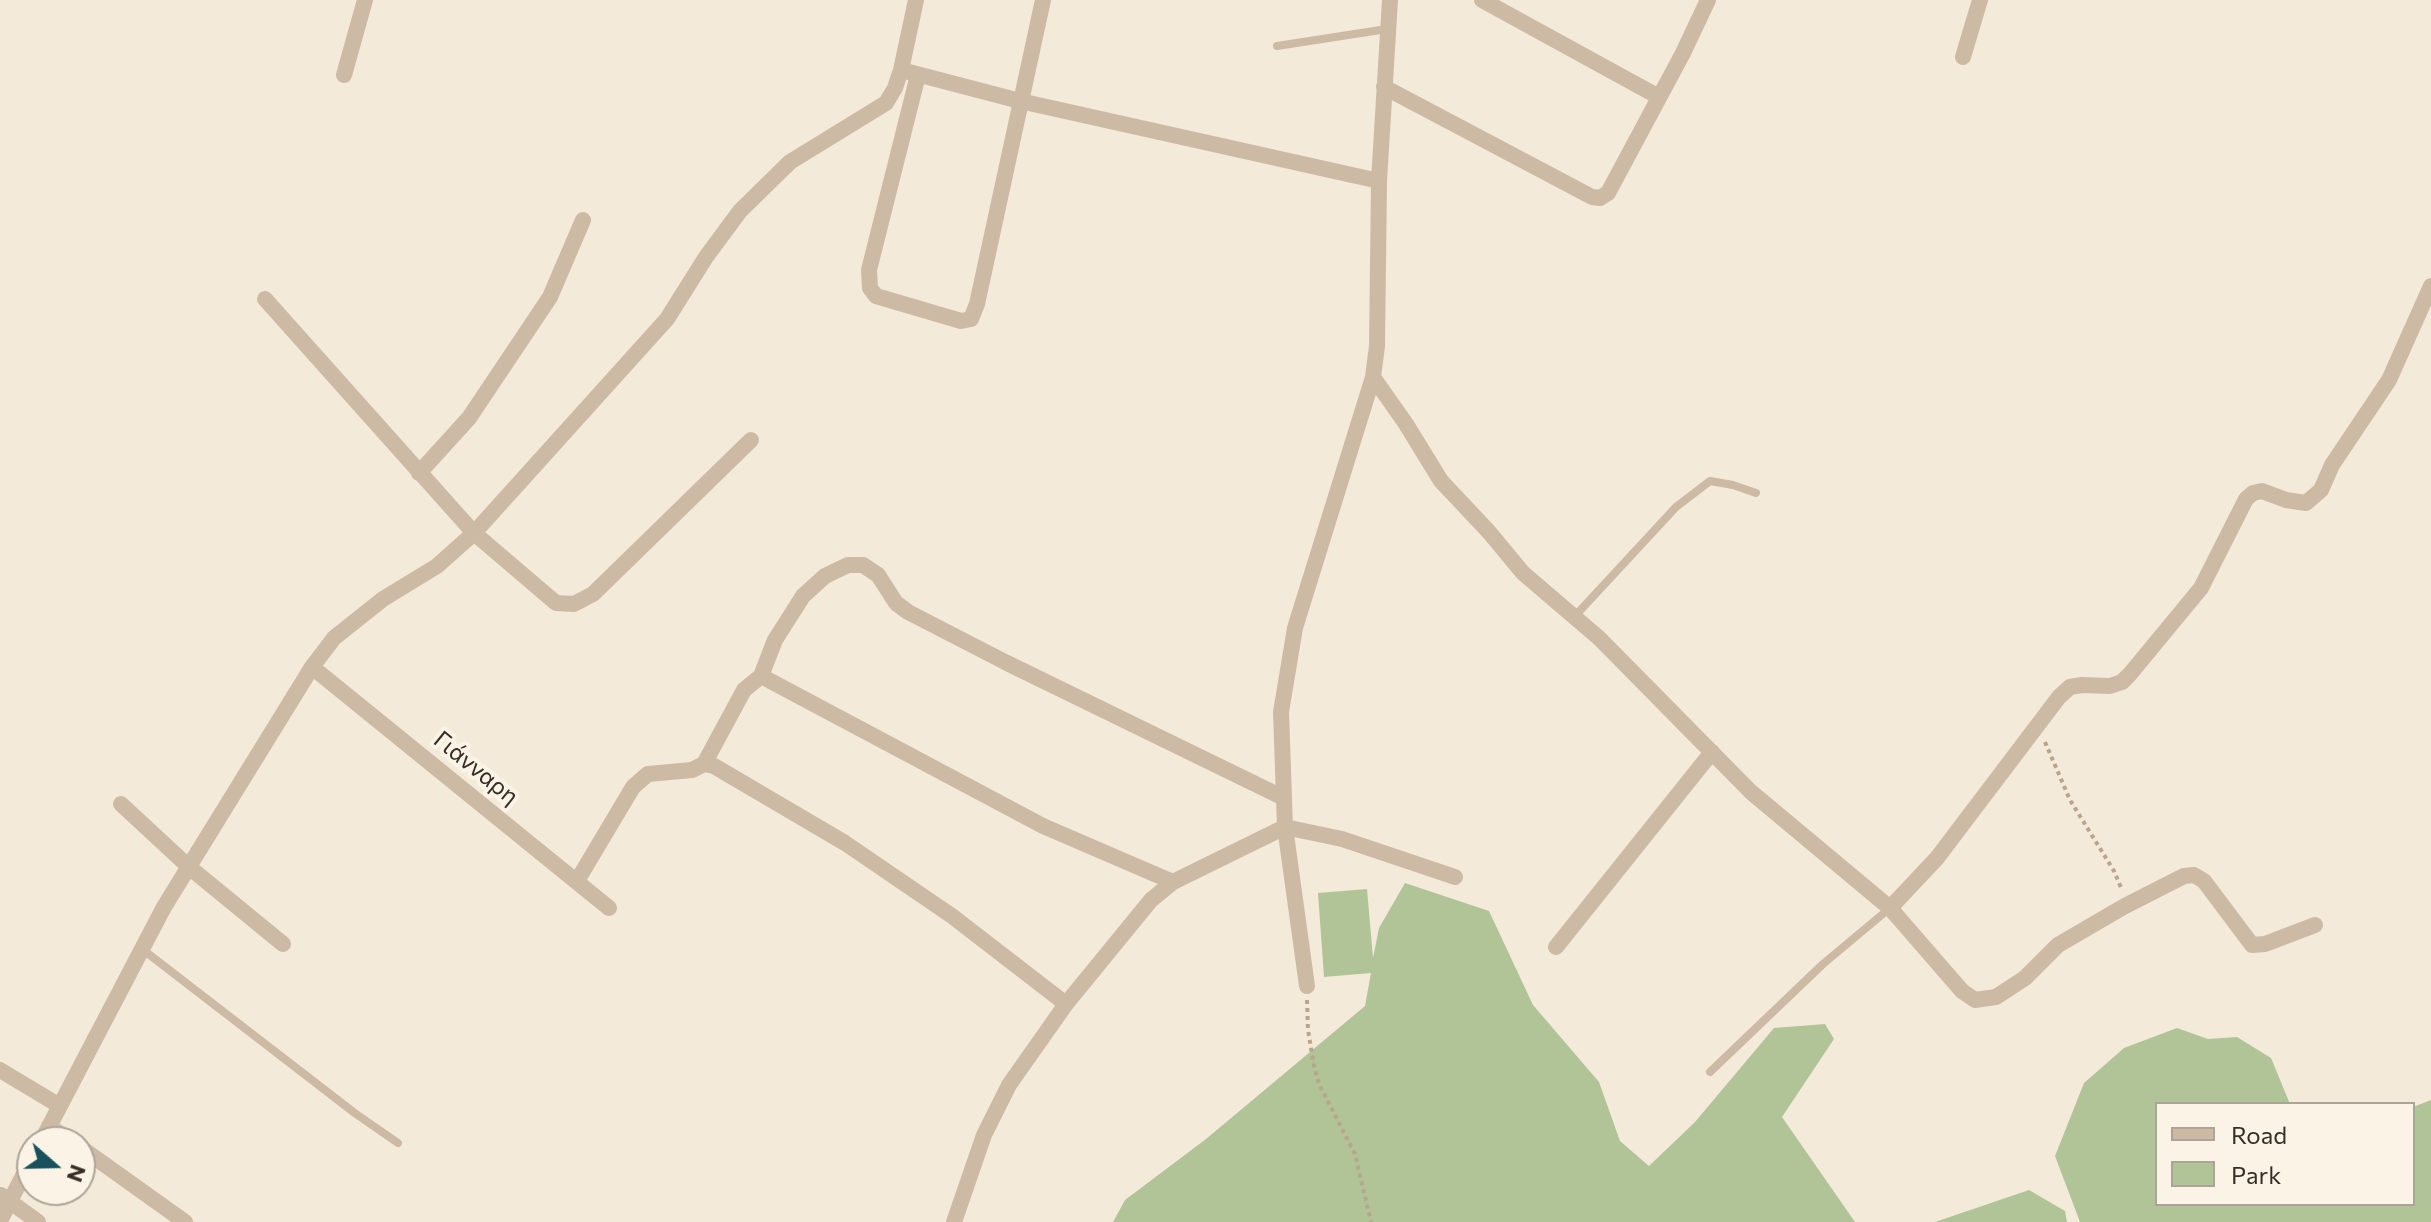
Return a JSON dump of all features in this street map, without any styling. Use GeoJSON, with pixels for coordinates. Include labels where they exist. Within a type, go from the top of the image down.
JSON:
{"type":"FeatureCollection","features":[{"type":"Feature","properties":{"kind":"street"},"geometry":{"type":"LineString","coordinates":[[344,75],[365,0]]}},
{"type":"Feature","properties":{"kind":"street"},"geometry":{"type":"LineString","coordinates":[[916,0],[910,72],[869,270],[870,288],[876,296],[961,321],[971,319],[977,304],[1043,0]]}},
{"type":"Feature","properties":{"kind":"street"},"geometry":{"type":"LineString","coordinates":[[1307,986],[1285,827],[1281,712],[1295,628],[1373,377],[1377,346],[1379,181],[1390,0]]}},
{"type":"Feature","properties":{"kind":"street"},"geometry":{"type":"LineString","coordinates":[[1482,0],[1659,97]]}},
{"type":"Feature","properties":{"kind":"street"},"geometry":{"type":"LineString","coordinates":[[1384,87],[1592,197],[1600,198],[1608,193],[1708,0]]}},
{"type":"Feature","properties":{"kind":"street"},"geometry":{"type":"LineString","coordinates":[[1963,57],[1980,0]]}},
{"type":"Feature","properties":{"kind":"street"},"geometry":{"type":"LineString","coordinates":[[910,72],[1020,101],[1379,181]]}},
{"type":"Feature","properties":{"kind":"street"},"geometry":{"type":"LineString","coordinates":[[49,1126],[141,949],[312,667],[334,638],[383,599],[437,566],[474,533],[667,319],[706,257],[740,211],[790,162],[886,103],[910,72]]}},
{"type":"Feature","properties":{"kind":"street"},"geometry":{"type":"LineString","coordinates":[[419,473],[469,418],[550,297],[583,220]]}},
{"type":"Feature","properties":{"kind":"street"},"geometry":{"type":"LineString","coordinates":[[1890,908],[1937,858],[2037,725],[2070,687],[2110,686],[2122,682],[2130,674],[2201,588],[2246,499],[2262,491],[2306,503],[2321,490],[2332,465],[2389,380],[2431,286]]}},
{"type":"Feature","properties":{"kind":"street"},"geometry":{"type":"LineString","coordinates":[[265,299],[474,533],[556,603],[574,604],[593,594],[751,440]]}},
{"type":"Feature","properties":{"kind":"street"},"geometry":{"type":"LineString","coordinates":[[1373,377],[1441,481],[1523,573],[1575,616],[1751,792],[1890,908],[1962,991],[1975,1000],[1996,997],[2025,978],[2058,945],[2184,876],[2194,875],[2204,881],[2252,945],[2265,944],[2315,925]]}},
{"type":"Feature","properties":{"kind":"street"},"geometry":{"type":"LineString","coordinates":[[577,881],[633,787],[648,774],[692,770],[704,764],[744,690],[761,676],[775,640],[803,596],[825,576],[848,565],[863,565],[878,575],[896,603],[908,612],[1284,798]]}},
{"type":"Feature","properties":{"kind":"street","name":"Γιάνναρη"},"geometry":{"type":"LineString","coordinates":[[312,667],[609,908]]}},
{"type":"Feature","properties":{"kind":"street"},"geometry":{"type":"LineString","coordinates":[[761,676],[1043,826],[1173,882]]}},
{"type":"Feature","properties":{"kind":"street"},"geometry":{"type":"LineString","coordinates":[[1556,947],[1712,752]]}},
{"type":"Feature","properties":{"kind":"street"},"geometry":{"type":"LineString","coordinates":[[704,764],[714,766],[845,843],[952,916],[1066,1004]]}},
{"type":"Feature","properties":{"kind":"street"},"geometry":{"type":"LineString","coordinates":[[121,804],[189,867],[283,944]]}},
{"type":"Feature","properties":{"kind":"street"},"geometry":{"type":"LineString","coordinates":[[954,1222],[984,1135],[1009,1085],[1066,1004],[1151,900],[1173,882],[1285,827],[1342,839],[1455,877]]}},
{"type":"Feature","properties":{"kind":"street"},"geometry":{"type":"LineString","coordinates":[[0,1070],[60,1106]]}},
{"type":"Feature","properties":{"kind":"street"},"geometry":{"type":"LineString","coordinates":[[96,1158],[185,1222]]}},
{"type":"Feature","properties":{"kind":"street"},"geometry":{"type":"LineString","coordinates":[[0,1221],[4,1197],[16,1180]]}},
{"type":"Feature","properties":{"kind":"street"},"geometry":{"type":"LineString","coordinates":[[4,1197],[38,1222]]}},
{"type":"Feature","properties":{"kind":"lane"},"geometry":{"type":"LineString","coordinates":[[1277,46],[1388,29]]}},
{"type":"Feature","properties":{"kind":"lane"},"geometry":{"type":"LineString","coordinates":[[1575,616],[1676,507],[1710,481],[1756,493]]}},
{"type":"Feature","properties":{"kind":"lane"},"geometry":{"type":"LineString","coordinates":[[1710,1072],[1823,964],[1890,908]]}},
{"type":"Feature","properties":{"kind":"lane"},"geometry":{"type":"LineString","coordinates":[[141,949],[398,1143]]}},
{"type":"Feature","properties":{"kind":"path"},"geometry":{"type":"LineString","coordinates":[[2037,725],[2070,800],[2114,871],[2125,906]]}},
{"type":"Feature","properties":{"kind":"path"},"geometry":{"type":"LineString","coordinates":[[1307,986],[1308,1030],[1314,1066],[1319,1084],[1355,1154],[1371,1222]]}},
{"type":"Feature","properties":{"kind":"green space"},"geometry":{"type":"Polygon","coordinates":[[[1405,883],[1489,911],[1533,1005],[1599,1082],[1620,1141],[1649,1166],[1695,1122],[1774,1028],[1825,1024],[1834,1039],[1782,1117],[1855,1222],[1113,1222],[1125,1200],[1206,1139],[1365,1006],[1371,973],[1324,977],[1318,893],[1367,889],[1373,958],[1379,928],[1405,883]]]}},
{"type":"Feature","properties":{"kind":"green space"},"geometry":{"type":"Polygon","coordinates":[[[2177,1028],[2208,1039],[2237,1037],[2271,1058],[2289,1102],[2155,1102],[2155,1206],[2415,1206],[2415,1106],[2431,1100],[2431,1222],[2080,1222],[2055,1156],[2084,1083],[2124,1048],[2177,1028]]]}},
{"type":"Feature","properties":{"kind":"green space"},"geometry":{"type":"Polygon","coordinates":[[[2029,1190],[2065,1211],[2067,1222],[1935,1222],[2029,1190]]]}}]}
